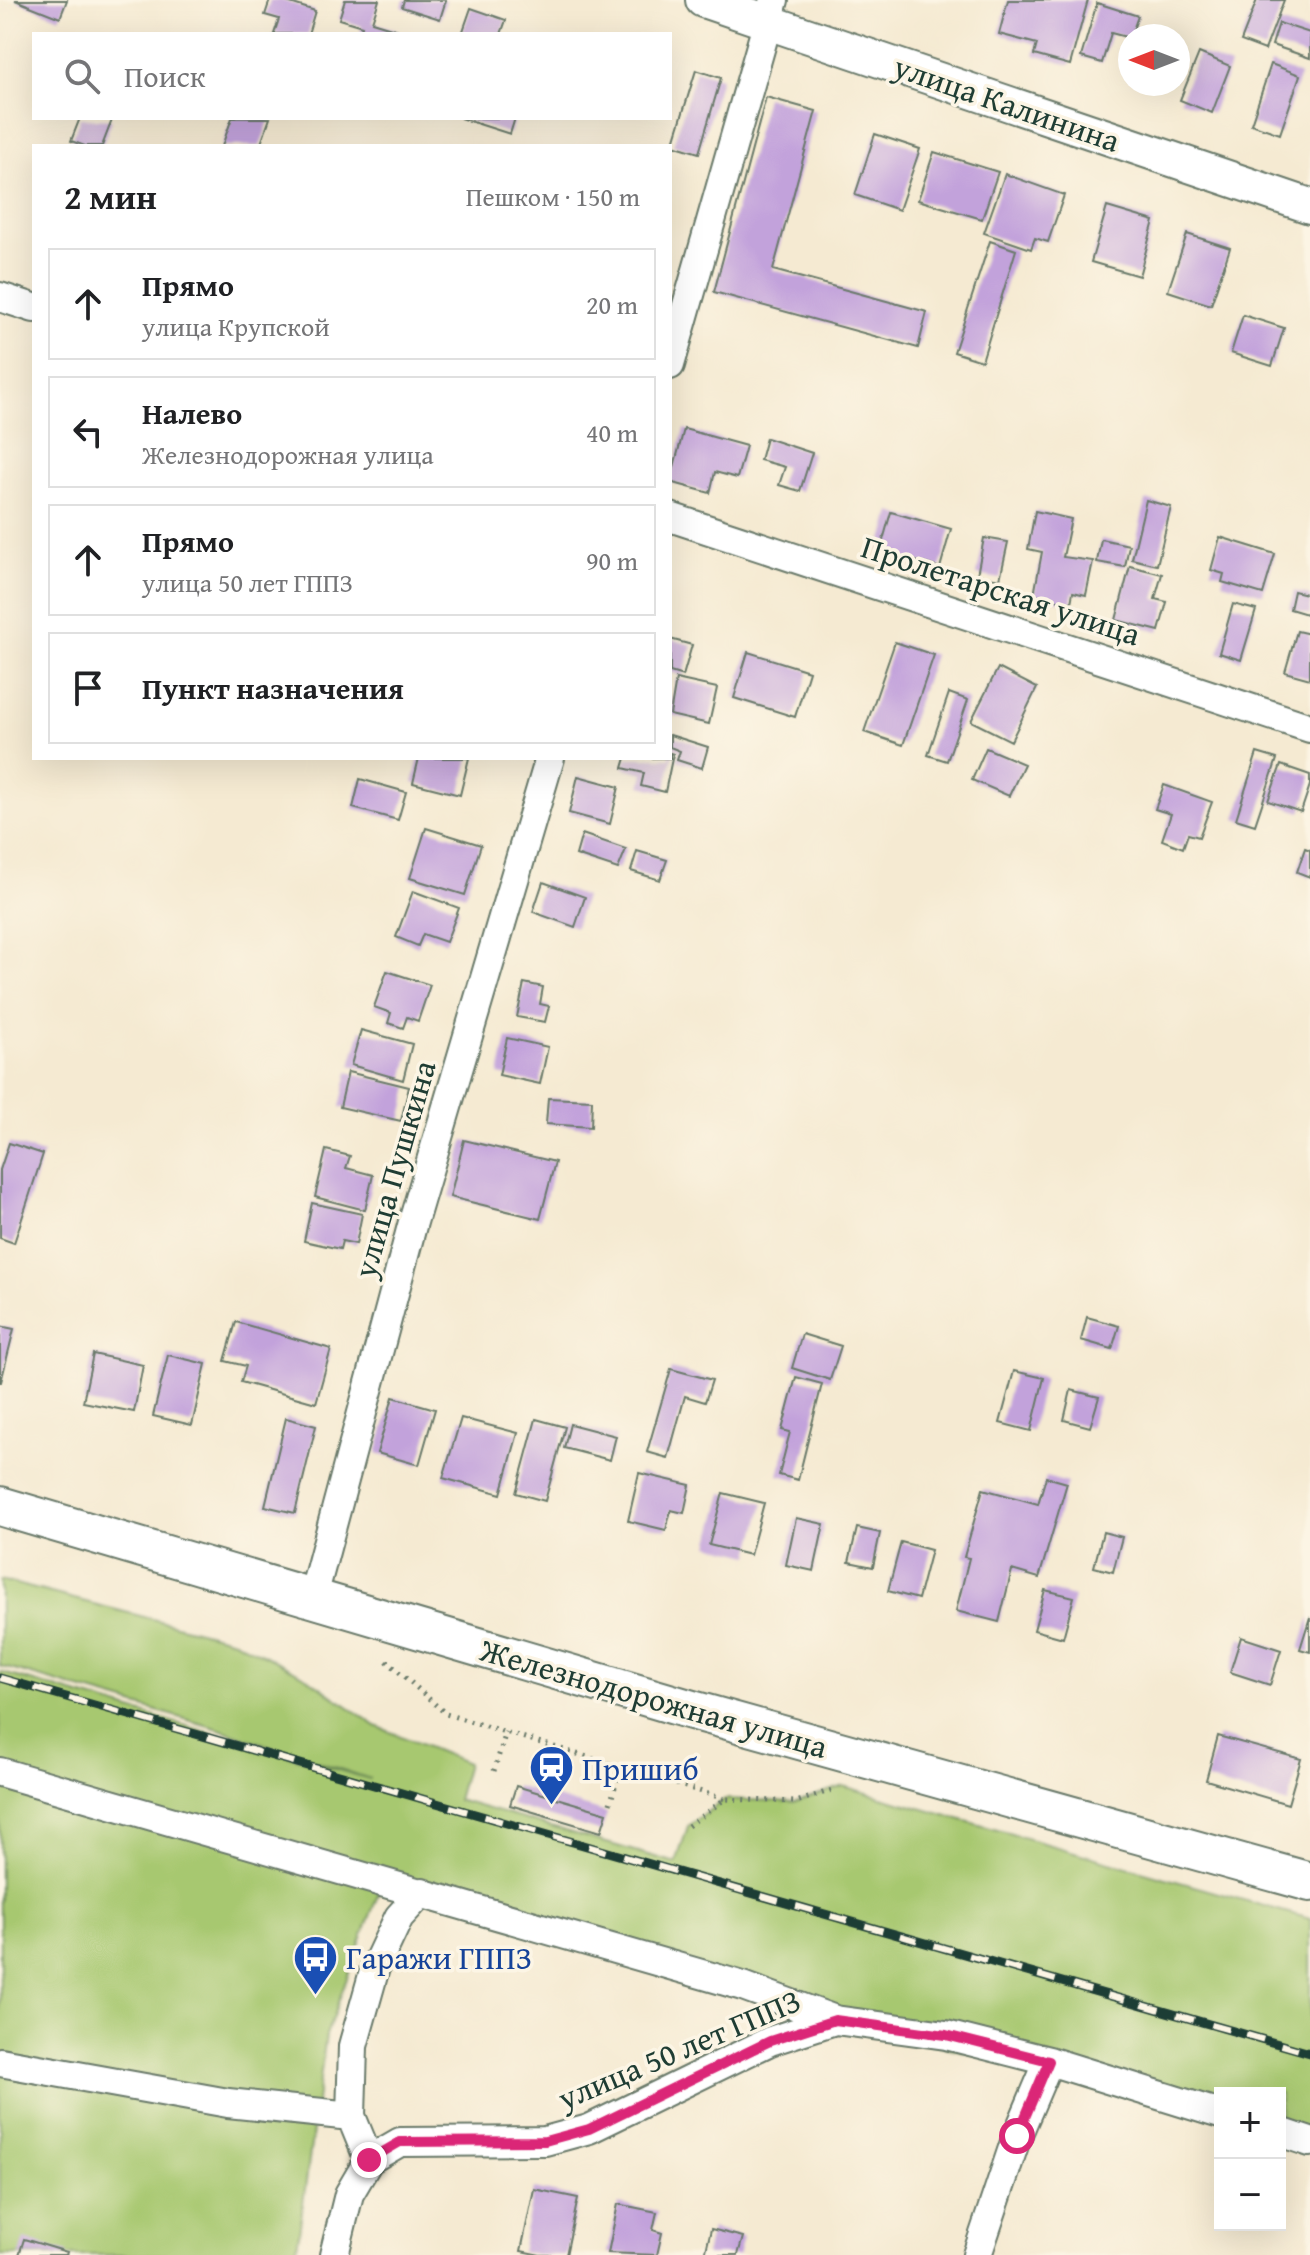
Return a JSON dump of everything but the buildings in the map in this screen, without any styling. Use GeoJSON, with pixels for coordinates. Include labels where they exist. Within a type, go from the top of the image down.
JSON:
{"type":"FeatureCollection","features":[{"type":"Feature","properties":{"kind":"main road","name":"Железнодорожная улица"},"geometry":{"type":"LineString","coordinates":[[0,1506],[692,1710],[1310,1882]]}},
{"type":"Feature","properties":{"kind":"street","name":"улица Калинина"},"geometry":{"type":"LineString","coordinates":[[703,0],[770,11],[1310,206]]}},
{"type":"Feature","properties":{"kind":"street"},"geometry":{"type":"LineString","coordinates":[[672,358],[770,11]]}},
{"type":"Feature","properties":{"kind":"street"},"geometry":{"type":"LineString","coordinates":[[0,297],[32,307]]}},
{"type":"Feature","properties":{"kind":"street","name":"Пролетарская улица"},"geometry":{"type":"LineString","coordinates":[[672,518],[1310,728]]}},
{"type":"Feature","properties":{"kind":"street","name":"улица Пушкина"},"geometry":{"type":"LineString","coordinates":[[312,1600],[413,1222],[549,760]]}},
{"type":"Feature","properties":{"kind":"street"},"geometry":{"type":"LineString","coordinates":[[0,1772],[743,1986],[835,2020],[946,2035],[1049,2061],[1214,2112]]}},
{"type":"Feature","properties":{"kind":"street"},"geometry":{"type":"LineString","coordinates":[[334,2255],[349,2194],[369,2160],[351,2116],[353,2046],[375,1968],[399,1917],[422,1892]]}},
{"type":"Feature","properties":{"kind":"street","name":"улица 50 лет ГППЗ"},"geometry":{"type":"LineString","coordinates":[[369,2160],[400,2142],[545,2141],[589,2129],[770,2041],[835,2020]]}},
{"type":"Feature","properties":{"kind":"street"},"geometry":{"type":"LineString","coordinates":[[977,2255],[1017,2136],[1049,2061]]}},
{"type":"Feature","properties":{"kind":"street"},"geometry":{"type":"LineString","coordinates":[[0,2062],[228,2103],[351,2116]]}},
{"type":"Feature","properties":{"kind":"street"},"geometry":{"type":"LineString","coordinates":[[1286,2134],[1310,2142]]}},
{"type":"Feature","properties":{"kind":"path"},"geometry":{"type":"LineString","coordinates":[[379,1654],[446,1714],[725,1799],[796,1802],[843,1786]]}},
{"type":"Feature","properties":{"kind":"path"},"geometry":{"type":"LineString","coordinates":[[494,1771],[506,1732]]}},
{"type":"Feature","properties":{"kind":"path"},"geometry":{"type":"LineString","coordinates":[[610,1804],[621,1767]]}},
{"type":"Feature","properties":{"kind":"path"},"geometry":{"type":"LineString","coordinates":[[688,1826],[725,1799]]}},
{"type":"Feature","properties":{"kind":"green space"},"geometry":{"type":"Polygon","coordinates":[[[0,1580],[234,1640],[302,1674],[376,1726],[467,1763],[457,1800],[676,1863],[688,1826],[725,1799],[796,1802],[843,1786],[1310,1919],[1310,2142],[1286,2134],[1286,2087],[1214,2087],[1214,2113],[835,2020],[383,1881],[326,2035],[296,2255],[0,2255],[0,1672],[370,1779],[216,1728],[0,1666],[0,1580]]]}},
{"type":"Feature","properties":{"kind":"railway"},"geometry":{"type":"LineString","coordinates":[[0,1678],[1310,2053]]}},
{"type":"Feature","properties":{"kind":"place","name":"Пришиб"},"geometry":{"type":"Point","coordinates":[551,1807]}},
{"type":"Feature","properties":{"kind":"place","name":"Гаражи ГППЗ"},"geometry":{"type":"Point","coordinates":[315,1996]}},
{"type":"Feature","properties":{"kind":"route"},"geometry":{"type":"LineString","coordinates":[[369,2160],[400,2142],[545,2141],[589,2129],[770,2041],[835,2020],[946,2035],[1049,2061],[1017,2136]]}}]}
